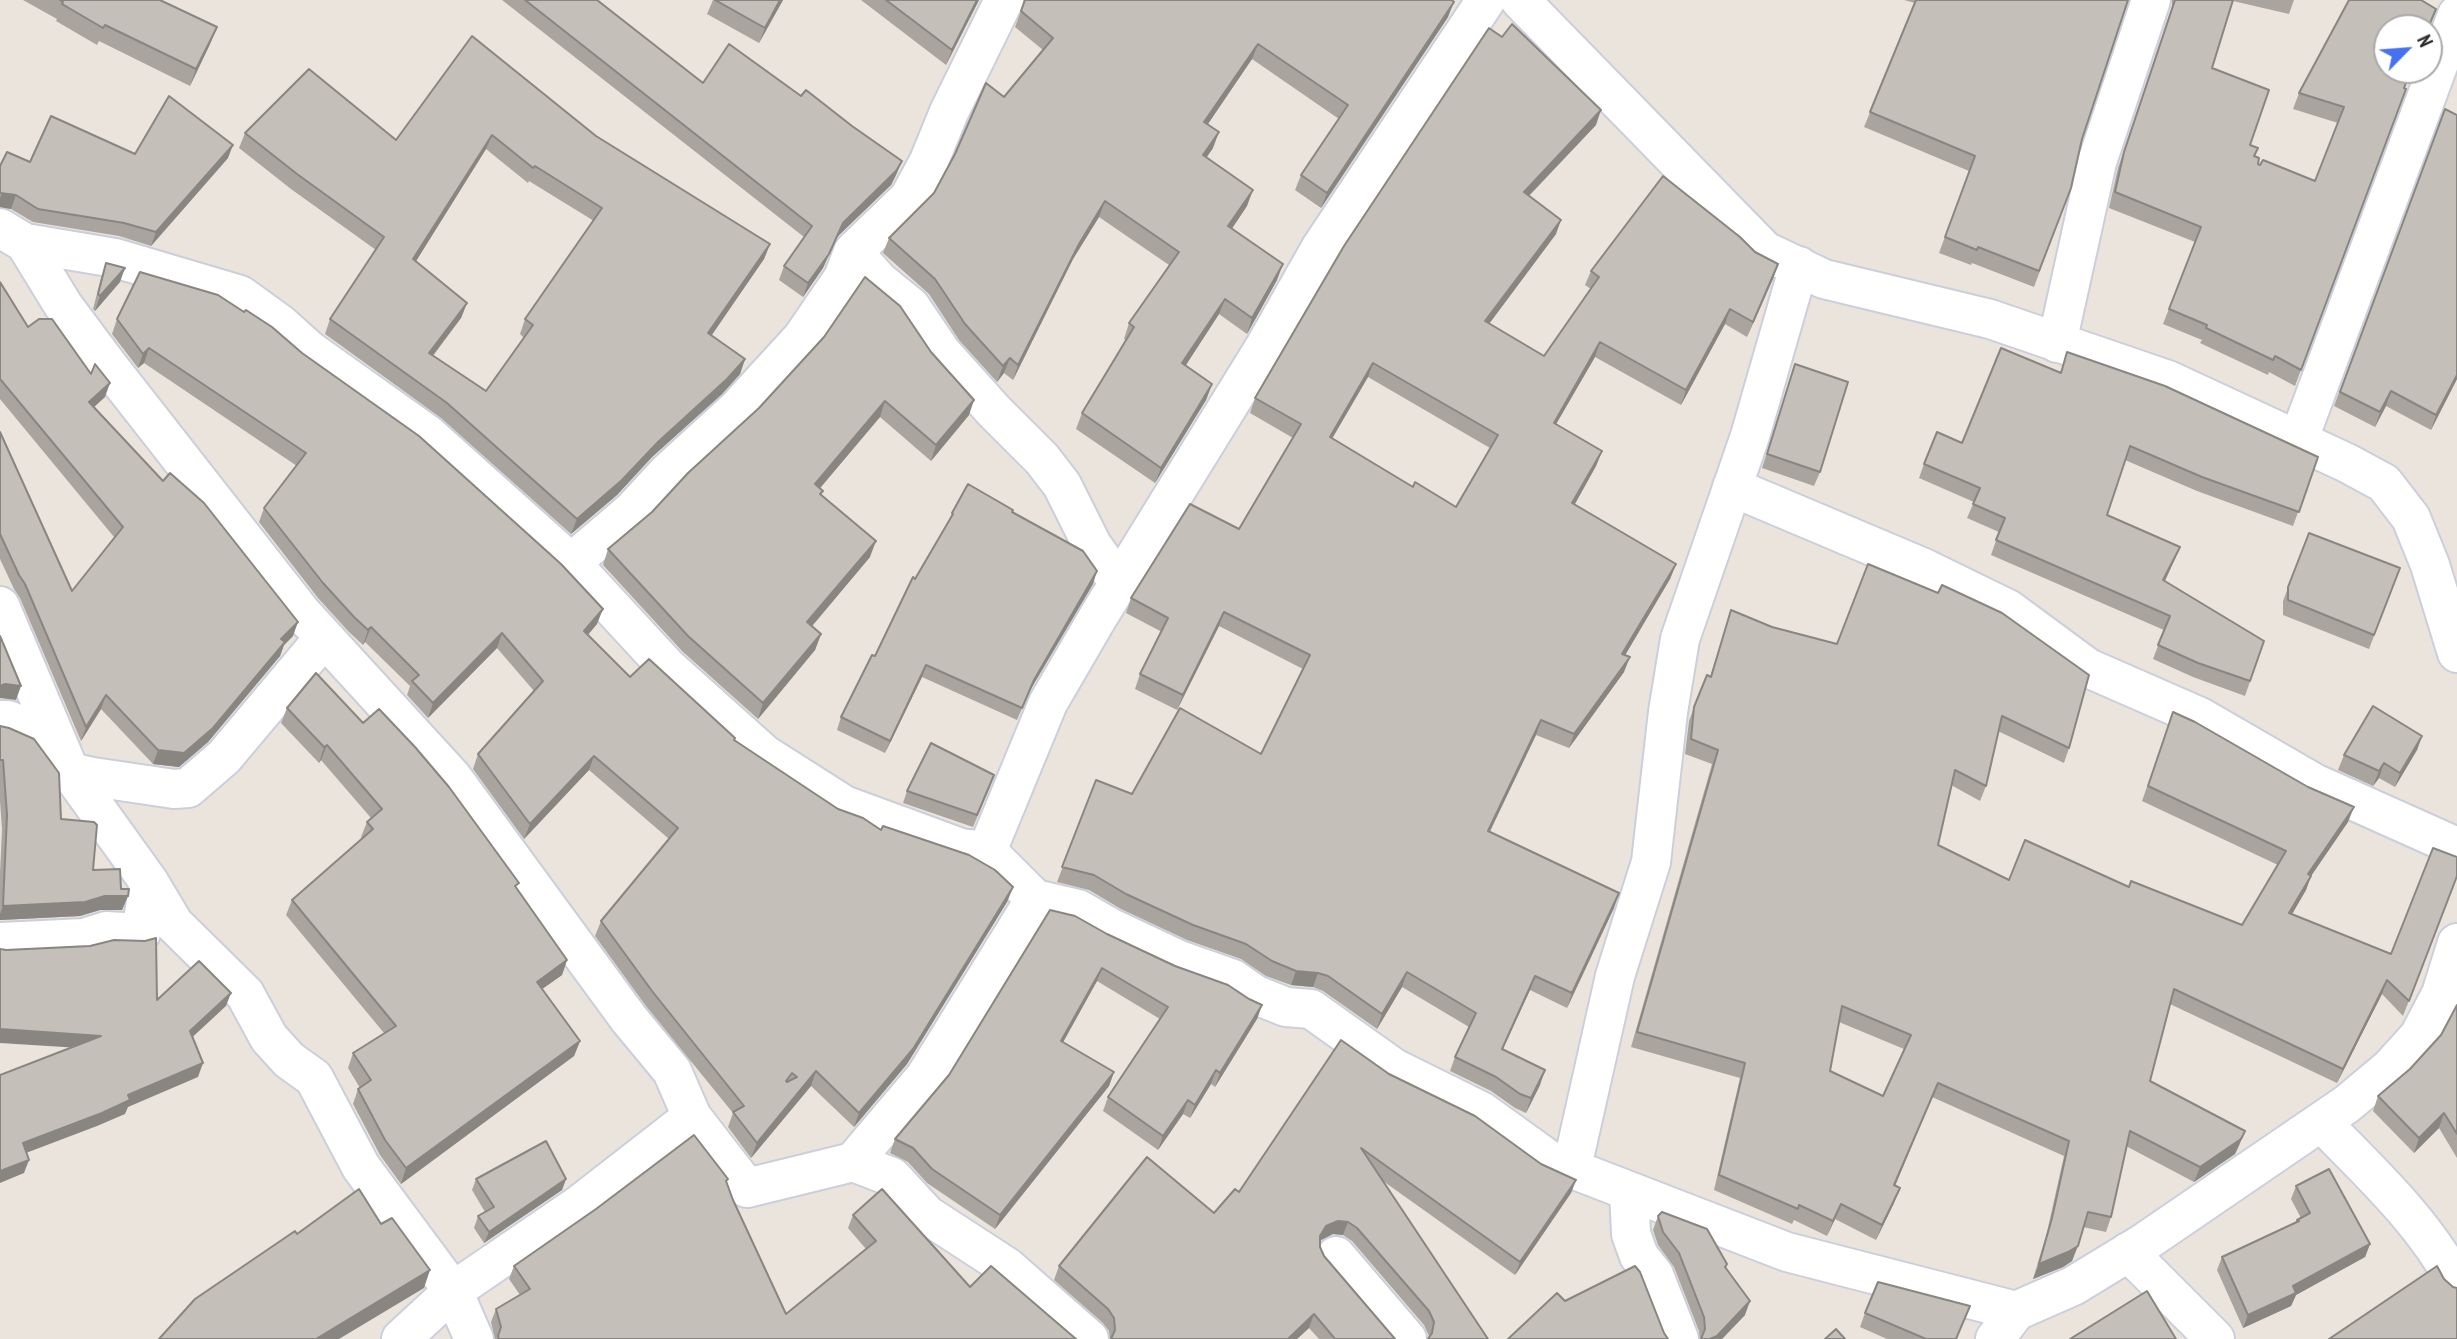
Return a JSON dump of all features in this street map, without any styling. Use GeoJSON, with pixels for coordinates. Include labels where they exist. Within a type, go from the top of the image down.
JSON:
{"type":"FeatureCollection","features":[{"type":"Feature","properties":{"kind":"street"},"geometry":{"type":"LineString","coordinates":[[571,563],[632,511],[667,473],[737,409],[802,338],[843,278],[853,252],[909,198],[1004,0]]}},
{"type":"Feature","properties":{"kind":"street"},"geometry":{"type":"LineString","coordinates":[[987,851],[1048,703],[1264,348],[1320,249],[1486,0]]}},
{"type":"Feature","properties":{"kind":"street"},"geometry":{"type":"LineString","coordinates":[[1520,0],[1765,251],[1824,279],[1990,319],[2168,380],[2384,483],[2410,518],[2423,547],[2457,653]]}},
{"type":"Feature","properties":{"kind":"street"},"geometry":{"type":"LineString","coordinates":[[2057,343],[2097,162],[2151,0]]}},
{"type":"Feature","properties":{"kind":"street"},"geometry":{"type":"LineString","coordinates":[[2298,441],[2457,15]]}},
{"type":"Feature","properties":{"kind":"street"},"geometry":{"type":"LineString","coordinates":[[13,236],[116,258],[240,295],[309,349],[427,434],[571,563],[667,667],[764,754],[844,805],[961,848],[987,851],[1035,899],[1078,909],[1111,928],[1179,960],[1233,979],[1256,995],[1286,1007],[1311,1009],[1394,1068],[1480,1111],[1549,1160],[1787,1252],[2006,1325],[2128,1252],[2228,1187],[2321,1122],[2390,1068],[2419,1036],[2441,994],[2457,943]]}},
{"type":"Feature","properties":{"kind":"street"},"geometry":{"type":"LineString","coordinates":[[13,236],[110,368],[324,638],[453,777],[629,1019],[672,1071],[692,1117],[747,1188],[853,1162],[892,1177],[927,1215],[1007,1267],[1089,1339]]}},
{"type":"Feature","properties":{"kind":"street"},"geometry":{"type":"LineString","coordinates":[[853,252],[880,281],[911,307],[942,352],[994,411],[1042,459],[1062,485],[1092,545],[1119,583]]}},
{"type":"Feature","properties":{"kind":"street"},"geometry":{"type":"LineString","coordinates":[[1572,1167],[1615,976],[1651,862],[1668,712],[1680,639],[1750,436],[1799,267]]}},
{"type":"Feature","properties":{"kind":"street"},"geometry":{"type":"LineString","coordinates":[[1732,487],[1924,568],[1996,603],[2088,668],[2200,717],[2314,783],[2457,847]]}},
{"type":"Feature","properties":{"kind":"street"},"geometry":{"type":"LineString","coordinates":[[2423,547],[2457,562]]}},
{"type":"Feature","properties":{"kind":"street"},"geometry":{"type":"LineString","coordinates":[[0,606],[70,772]]}},
{"type":"Feature","properties":{"kind":"street"},"geometry":{"type":"LineString","coordinates":[[70,772],[93,778],[174,789],[188,788],[224,757],[324,638]]}},
{"type":"Feature","properties":{"kind":"street"},"geometry":{"type":"LineString","coordinates":[[0,720],[8,720],[43,735],[149,882],[174,924],[245,994],[270,1038],[289,1060],[314,1079],[361,1167],[453,1291],[474,1339]]}},
{"type":"Feature","properties":{"kind":"street"},"geometry":{"type":"LineString","coordinates":[[0,942],[84,937],[106,931],[141,933],[149,882]]}},
{"type":"Feature","properties":{"kind":"street"},"geometry":{"type":"LineString","coordinates":[[853,1162],[925,1077],[1035,899]]}},
{"type":"Feature","properties":{"kind":"street"},"geometry":{"type":"LineString","coordinates":[[401,1339],[453,1291],[579,1205],[692,1117]]}},
{"type":"Feature","properties":{"kind":"street"},"geometry":{"type":"LineString","coordinates":[[2321,1122],[2409,1212],[2457,1284]]}},
{"type":"Feature","properties":{"kind":"street"},"geometry":{"type":"LineString","coordinates":[[1629,1191],[1631,1234],[1639,1256],[1654,1275],[1679,1339]]}},
{"type":"Feature","properties":{"kind":"street"},"geometry":{"type":"LineString","coordinates":[[2128,1252],[2215,1339]]}},
{"type":"Feature","properties":{"kind":"street"},"geometry":{"type":"LineString","coordinates":[[1336,1256],[1408,1339]]}},
{"type":"Feature","properties":{"kind":"building"},"geometry":{"type":"Polygon","coordinates":[[[60,0],[160,0],[217,27],[196,69],[105,25],[103,28],[62,4],[60,0]]]}},
{"type":"Feature","properties":{"kind":"building"},"geometry":{"type":"Polygon","coordinates":[[[525,0],[597,0],[703,83],[729,44],[801,96],[806,90],[902,161],[896,171],[843,223],[829,254],[808,283],[784,266],[812,226],[525,0]]]}},
{"type":"Feature","properties":{"kind":"building"},"geometry":{"type":"Polygon","coordinates":[[[715,0],[780,0],[765,28],[715,0]]]}},
{"type":"Feature","properties":{"kind":"building"},"geometry":{"type":"Polygon","coordinates":[[[886,0],[977,0],[952,50],[886,0]]]}},
{"type":"Feature","properties":{"kind":"building"},"geometry":{"type":"Polygon","coordinates":[[[1025,0],[1454,2],[1327,193],[1301,175],[1348,105],[1258,44],[1204,122],[1219,132],[1203,155],[1253,190],[1228,226],[1283,264],[1252,318],[1225,299],[1182,363],[1212,384],[1161,468],[1082,413],[1134,327],[1129,323],[1179,252],[1105,201],[1079,244],[1018,365],[1010,358],[1003,366],[965,324],[935,279],[889,238],[934,193],[955,154],[986,83],[1004,97],[1053,38],[1021,11],[1025,0]]]}},
{"type":"Feature","properties":{"kind":"building"},"geometry":{"type":"Polygon","coordinates":[[[1916,0],[2128,0],[2082,139],[2071,188],[2039,271],[1945,237],[1975,156],[1870,112],[1916,0]]]}},
{"type":"Feature","properties":{"kind":"building"},"geometry":{"type":"Polygon","coordinates":[[[2175,0],[2233,0],[2212,68],[2269,90],[2250,145],[2258,148],[2254,156],[2259,158],[2258,164],[2263,160],[2315,181],[2344,107],[2299,93],[2349,0],[2421,0],[2436,9],[2434,14],[2373,14],[2373,84],[2406,84],[2406,89],[2301,370],[2275,356],[2273,360],[2206,328],[2207,325],[2169,309],[2201,227],[2115,192],[2124,152],[2175,0]]]}},
{"type":"Feature","properties":{"kind":"building"},"geometry":{"type":"Polygon","coordinates":[[[1512,24],[1601,110],[1524,192],[1561,220],[1485,321],[1544,356],[1599,277],[1591,271],[1663,176],[1755,252],[1778,264],[1753,322],[1730,309],[1686,390],[1600,342],[1554,423],[1602,451],[1572,503],[1676,564],[1622,654],[1630,657],[1574,734],[1541,720],[1488,831],[1619,893],[1572,993],[1535,976],[1502,1049],[1545,1070],[1531,1098],[1455,1057],[1476,1013],[1407,972],[1382,1014],[1328,976],[1296,971],[1272,961],[1246,944],[1193,925],[1126,894],[1094,875],[1062,867],[1096,780],[1132,794],[1180,708],[1261,754],[1310,655],[1224,612],[1183,695],[1140,674],[1168,618],[1131,598],[1190,504],[1239,529],[1301,424],[1255,398],[1344,246],[1489,28],[1502,37],[1512,24]],[[1373,363],[1330,437],[1413,487],[1415,482],[1456,507],[1498,435],[1373,363]]]}},
{"type":"Feature","properties":{"kind":"building"},"geometry":{"type":"Polygon","coordinates":[[[472,36],[596,136],[770,244],[708,333],[745,359],[622,480],[577,519],[447,403],[330,319],[384,237],[245,133],[309,69],[396,140],[472,36]],[[492,135],[413,259],[467,303],[429,353],[486,391],[533,325],[525,319],[602,208],[535,166],[533,168],[492,135]]]}},
{"type":"Feature","properties":{"kind":"building"},"geometry":{"type":"Polygon","coordinates":[[[169,96],[233,145],[156,232],[124,223],[38,209],[16,195],[0,193],[0,166],[7,152],[30,162],[51,116],[135,154],[169,96]]]}},
{"type":"Feature","properties":{"kind":"building"},"geometry":{"type":"Polygon","coordinates":[[[2445,109],[2457,115],[2457,375],[2436,415],[2391,391],[2380,412],[2340,392],[2445,109]]]}},
{"type":"Feature","properties":{"kind":"building"},"geometry":{"type":"Polygon","coordinates":[[[106,263],[125,268],[100,296],[98,294],[106,263]]]}},
{"type":"Feature","properties":{"kind":"building"},"geometry":{"type":"Polygon","coordinates":[[[140,272],[218,295],[244,312],[246,310],[419,436],[561,564],[603,609],[584,631],[630,677],[649,659],[735,738],[734,740],[838,809],[863,818],[881,830],[883,826],[969,855],[995,870],[1013,887],[913,1049],[859,1113],[816,1071],[757,1143],[733,1112],[744,1106],[652,991],[601,921],[678,828],[594,756],[530,824],[478,754],[543,681],[502,633],[433,703],[412,681],[419,675],[371,627],[368,630],[354,617],[323,583],[264,508],[306,453],[149,348],[143,354],[117,319],[140,272]],[[792,1073],[786,1081],[787,1082],[797,1077],[792,1073]]]}},
{"type":"Feature","properties":{"kind":"building"},"geometry":{"type":"Polygon","coordinates":[[[865,277],[900,306],[931,352],[974,400],[936,445],[885,401],[815,484],[823,491],[820,494],[876,541],[807,622],[821,634],[763,703],[688,636],[608,549],[652,512],[688,473],[759,408],[824,337],[865,277]]]}},
{"type":"Feature","properties":{"kind":"building"},"geometry":{"type":"Polygon","coordinates":[[[0,282],[28,327],[39,319],[52,319],[91,374],[95,364],[110,383],[89,402],[163,481],[170,473],[204,503],[298,622],[281,639],[285,642],[213,728],[184,753],[158,750],[106,695],[86,727],[25,584],[0,534],[0,432],[72,591],[123,527],[0,379],[0,282]]]}},
{"type":"Feature","properties":{"kind":"building"},"geometry":{"type":"Polygon","coordinates":[[[2001,348],[2061,373],[2067,352],[2165,386],[2318,457],[2299,512],[2202,477],[2130,446],[2107,515],[2180,547],[2163,580],[2264,641],[2250,681],[2198,663],[2158,645],[2170,616],[1996,540],[2005,518],[1973,504],[1980,488],[1924,464],[1937,432],[1962,443],[2001,348]]]}},
{"type":"Feature","properties":{"kind":"building"},"geometry":{"type":"Polygon","coordinates":[[[1795,364],[1848,382],[1820,472],[1767,454],[1795,364]]]}},
{"type":"Feature","properties":{"kind":"building"},"geometry":{"type":"Polygon","coordinates":[[[968,484],[1083,551],[1097,571],[1034,680],[1022,708],[926,665],[890,741],[841,717],[872,655],[875,656],[913,577],[915,579],[968,484]]]}},
{"type":"Feature","properties":{"kind":"building"},"geometry":{"type":"Polygon","coordinates":[[[2309,533],[2400,568],[2374,635],[2288,600],[2288,587],[2309,533]]]}},
{"type":"Feature","properties":{"kind":"building"},"geometry":{"type":"Polygon","coordinates":[[[1868,564],[1938,593],[1942,585],[2002,613],[2089,675],[2069,748],[2002,716],[1986,786],[1955,770],[1938,845],[2009,880],[2025,840],[2129,887],[2131,881],[2242,925],[2286,851],[2148,786],[2173,712],[2308,787],[2354,807],[2308,874],[2311,876],[2289,913],[2391,954],[2433,848],[2457,857],[2457,876],[2409,1001],[2387,980],[2343,1069],[2174,989],[2150,1081],[2245,1131],[2241,1139],[2200,1167],[2130,1131],[2111,1217],[2088,1212],[2078,1246],[2039,1264],[2069,1141],[1938,1083],[1894,1185],[1900,1188],[1882,1225],[1841,1204],[1833,1221],[1799,1205],[1798,1209],[1719,1175],[1745,1063],[1637,1032],[1718,750],[1691,739],[1694,707],[1707,675],[1711,677],[1731,610],[1772,627],[1837,644],[1868,564]],[[1842,1006],[1830,1071],[1883,1096],[1911,1035],[1842,1006]]]}},
{"type":"Feature","properties":{"kind":"building"},"geometry":{"type":"Polygon","coordinates":[[[0,636],[21,686],[0,686],[0,636]]]}},
{"type":"Feature","properties":{"kind":"building"},"geometry":{"type":"Polygon","coordinates":[[[316,673],[363,723],[379,709],[415,747],[449,787],[519,883],[515,886],[567,960],[537,982],[580,1041],[406,1168],[385,1140],[358,1089],[371,1080],[353,1053],[396,1026],[292,900],[373,829],[367,822],[382,809],[327,745],[324,747],[287,708],[316,673]]]}},
{"type":"Feature","properties":{"kind":"building"},"geometry":{"type":"Polygon","coordinates":[[[2373,706],[2422,736],[2400,773],[2384,763],[2379,771],[2344,755],[2373,706]]]}},
{"type":"Feature","properties":{"kind":"building"},"geometry":{"type":"Polygon","coordinates":[[[0,726],[34,739],[59,773],[61,819],[94,822],[97,825],[93,870],[120,869],[121,889],[129,889],[128,896],[105,896],[85,902],[3,906],[7,815],[3,760],[0,760],[0,726]]]}},
{"type":"Feature","properties":{"kind":"building"},"geometry":{"type":"Polygon","coordinates":[[[931,743],[994,775],[977,815],[907,791],[931,743]]]}},
{"type":"Feature","properties":{"kind":"building"},"geometry":{"type":"Polygon","coordinates":[[[1050,910],[1075,916],[1175,966],[1228,985],[1262,1005],[1220,1073],[1216,1070],[1195,1105],[1188,1100],[1163,1136],[1108,1097],[1168,1007],[1102,968],[1061,1041],[1114,1072],[1000,1215],[932,1169],[913,1148],[895,1139],[949,1075],[1050,910]]]}},
{"type":"Feature","properties":{"kind":"building"},"geometry":{"type":"Polygon","coordinates":[[[156,938],[157,1000],[199,961],[231,993],[190,1031],[203,1063],[128,1095],[130,1100],[102,1113],[23,1143],[29,1160],[0,1171],[0,1075],[101,1036],[0,1029],[0,949],[90,946],[114,940],[145,941],[156,938]]]}},
{"type":"Feature","properties":{"kind":"building"},"geometry":{"type":"Polygon","coordinates":[[[2457,1005],[2457,1134],[2444,1113],[2419,1138],[2378,1096],[2410,1069],[2441,1035],[2457,1005]]]}},
{"type":"Feature","properties":{"kind":"building"},"geometry":{"type":"Polygon","coordinates":[[[1341,1040],[1389,1074],[1475,1116],[1541,1164],[1576,1180],[1520,1262],[1361,1148],[1488,1339],[1428,1339],[1434,1322],[1429,1311],[1357,1228],[1348,1222],[1338,1221],[1326,1226],[1320,1236],[1320,1247],[1324,1256],[1395,1339],[1335,1339],[1314,1314],[1288,1339],[1111,1339],[1115,1330],[1114,1318],[1108,1309],[1059,1266],[1147,1157],[1214,1213],[1235,1189],[1239,1192],[1341,1040]]]}},
{"type":"Feature","properties":{"kind":"building"},"geometry":{"type":"Polygon","coordinates":[[[694,1135],[728,1179],[726,1181],[733,1200],[786,1314],[876,1241],[853,1215],[882,1189],[970,1287],[991,1266],[1076,1339],[499,1339],[501,1327],[496,1309],[530,1289],[514,1266],[596,1209],[694,1135]]]}},
{"type":"Feature","properties":{"kind":"building"},"geometry":{"type":"Polygon","coordinates":[[[546,1141],[566,1179],[489,1232],[478,1216],[494,1207],[476,1179],[546,1141]]]}},
{"type":"Feature","properties":{"kind":"building"},"geometry":{"type":"Polygon","coordinates":[[[2329,1169],[2370,1244],[2293,1286],[2296,1293],[2248,1315],[2222,1257],[2299,1221],[2297,1220],[2310,1213],[2296,1186],[2329,1169]]]}},
{"type":"Feature","properties":{"kind":"building"},"geometry":{"type":"Polygon","coordinates":[[[359,1189],[381,1224],[392,1218],[430,1270],[316,1339],[159,1339],[195,1299],[295,1231],[297,1234],[359,1189]]]}},
{"type":"Feature","properties":{"kind":"building"},"geometry":{"type":"Polygon","coordinates":[[[1662,1212],[1707,1229],[1727,1264],[1725,1267],[1750,1301],[1717,1336],[1710,1339],[1701,1339],[1705,1329],[1704,1317],[1679,1253],[1663,1232],[1658,1216],[1662,1212]]]}},
{"type":"Feature","properties":{"kind":"building"},"geometry":{"type":"Polygon","coordinates":[[[1635,1266],[1668,1339],[1508,1339],[1557,1293],[1565,1301],[1635,1266]]]}},
{"type":"Feature","properties":{"kind":"building"},"geometry":{"type":"Polygon","coordinates":[[[2437,1266],[2444,1279],[2457,1288],[2457,1339],[2329,1339],[2437,1266]]]}},
{"type":"Feature","properties":{"kind":"building"},"geometry":{"type":"Polygon","coordinates":[[[1878,1282],[1970,1306],[1956,1339],[1926,1339],[1865,1313],[1878,1282]]]}},
{"type":"Feature","properties":{"kind":"building"},"geometry":{"type":"Polygon","coordinates":[[[2147,1291],[2176,1339],[2070,1339],[2147,1291]]]}},
{"type":"Feature","properties":{"kind":"building"},"geometry":{"type":"Polygon","coordinates":[[[1836,1329],[1845,1339],[1825,1339],[1836,1329]]]}}]}
